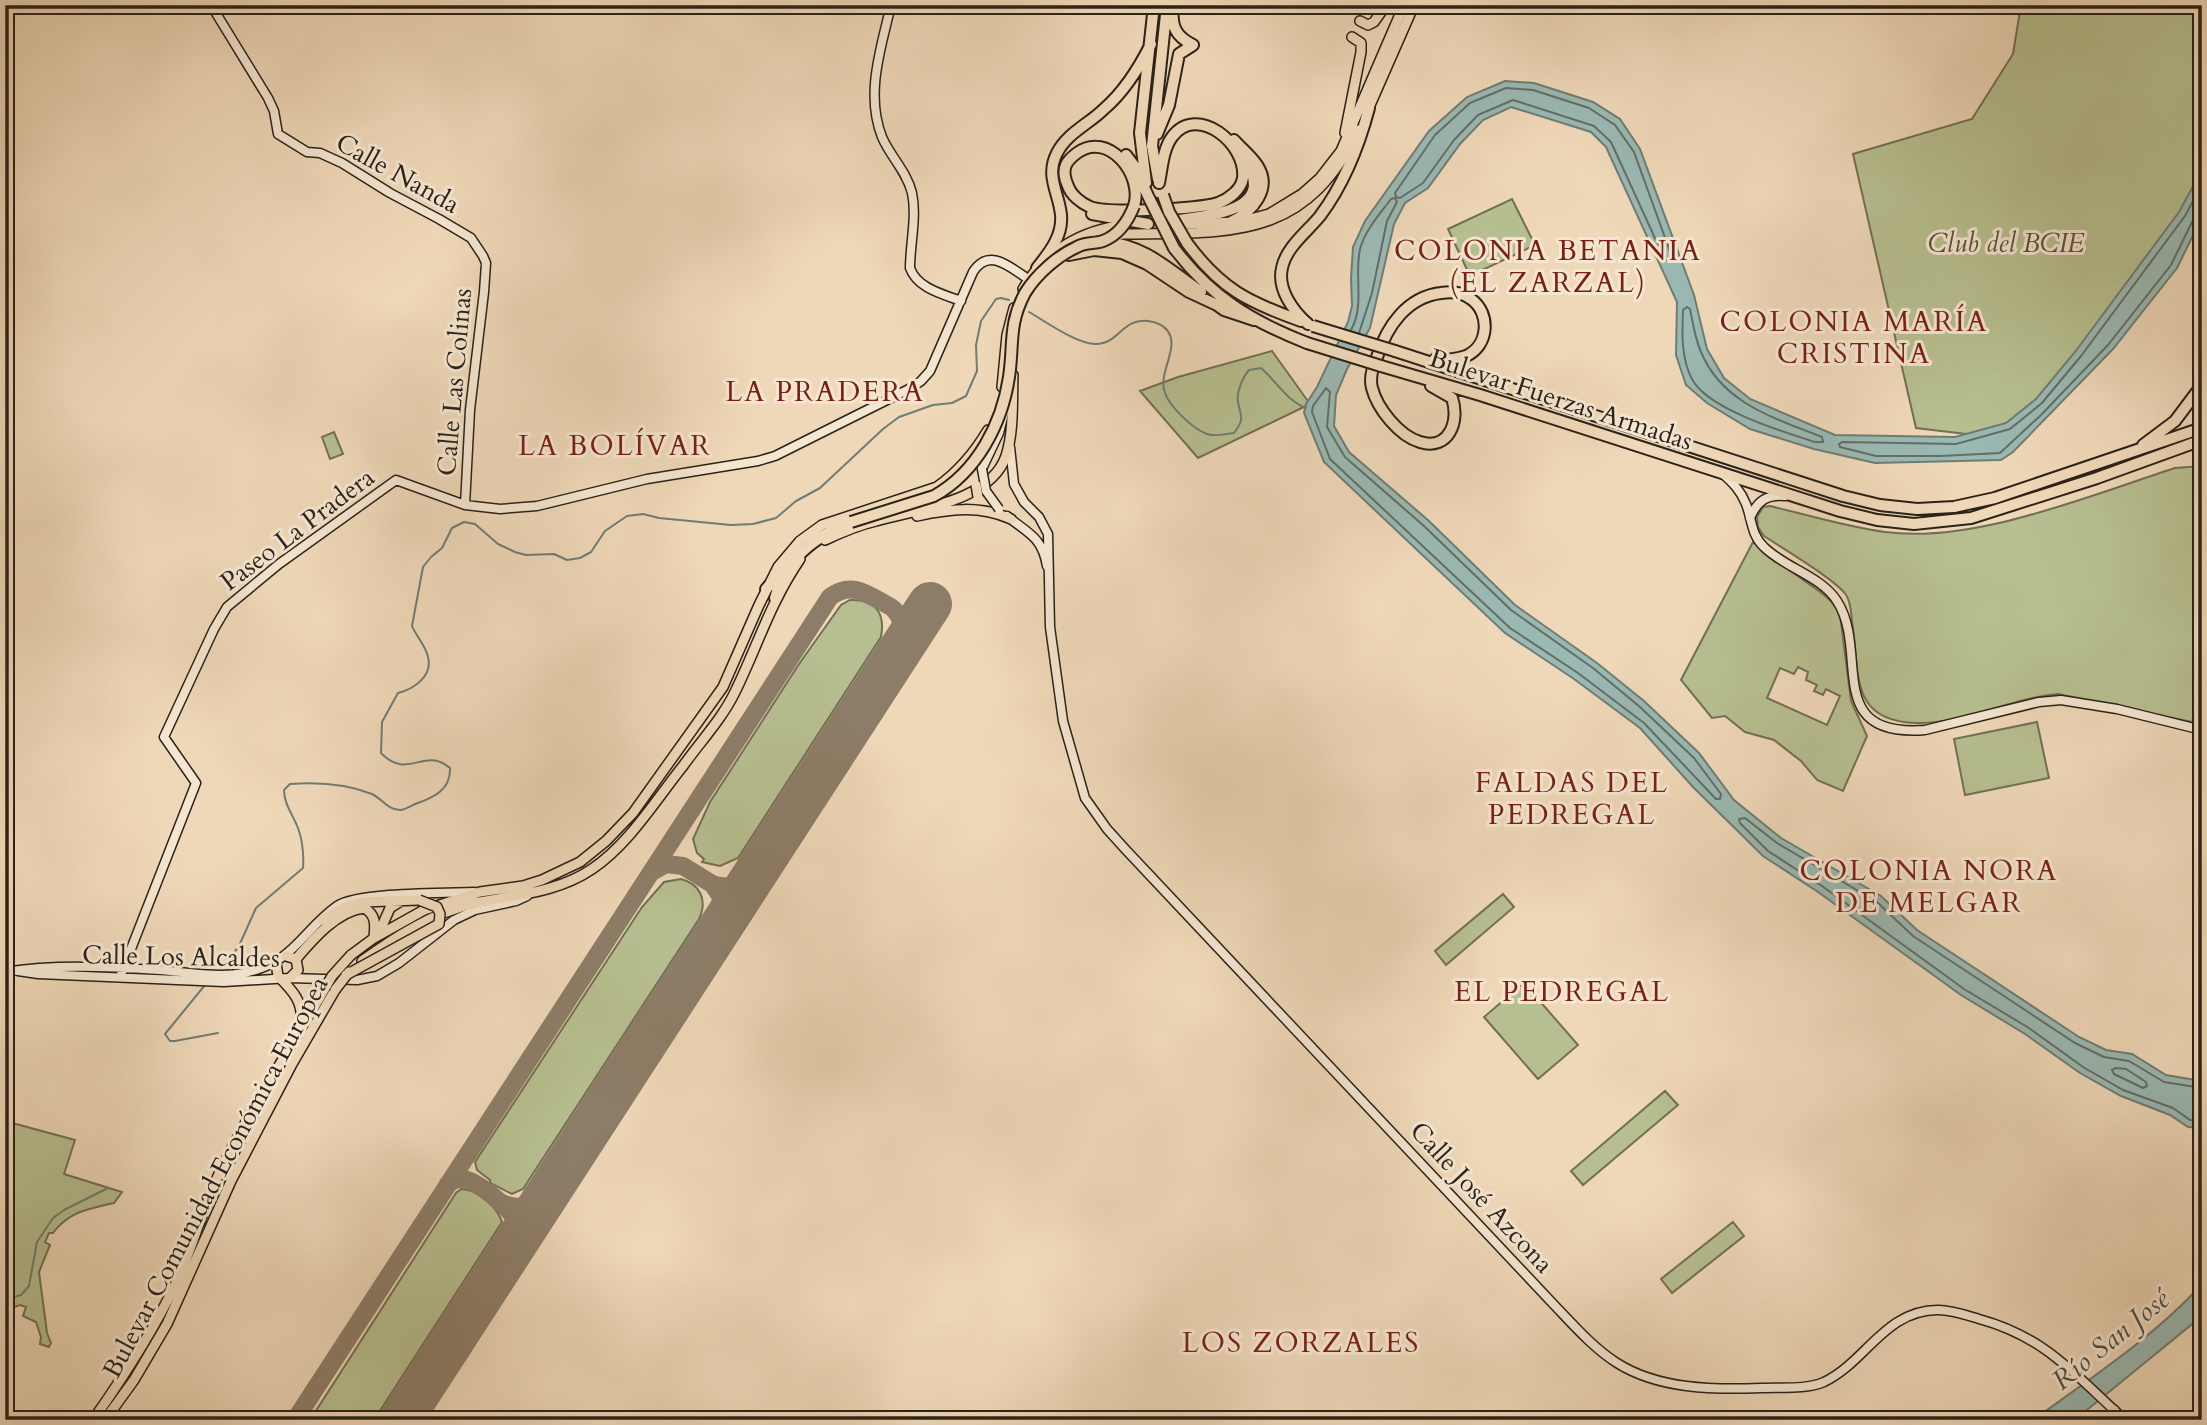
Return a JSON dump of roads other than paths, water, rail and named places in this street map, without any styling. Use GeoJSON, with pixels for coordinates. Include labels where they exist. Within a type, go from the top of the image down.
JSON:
{"type":"FeatureCollection","features":[{"type":"Feature","properties":{"kind":"highway","name":"Bulevar Fuerzas Armadas"},"geometry":{"type":"LineString","coordinates":[[1154,5],[1140,133],[1149,197],[1174,248],[1212,290],[1254,320],[1307,343],[1480,395],[1797,498],[1877,520],[1914,523],[1963,520],[1995,513],[2202,440]]}},
{"type":"Feature","properties":{"kind":"highway","name":"Bulevar Fuerzas Armadas"},"geometry":{"type":"LineString","coordinates":[[1167,5],[1153,146],[1158,180],[1169,212],[1187,243],[1208,270],[1245,299],[1311,325],[1843,496],[1880,505],[1917,509],[1954,507],[1995,498],[2202,428]]}},
{"type":"Feature","properties":{"kind":"highway"},"geometry":{"type":"LineString","coordinates":[[1153,146],[1169,105],[1179,54],[1193,45],[1178,36],[1174,26],[1173,5]]}},
{"type":"Feature","properties":{"kind":"highway"},"geometry":{"type":"LineString","coordinates":[[1037,268],[1054,246],[1060,229],[1061,215],[1051,177],[1056,154],[1064,142],[1105,109],[1124,89],[1151,44]]}},
{"type":"Feature","properties":{"kind":"highway"},"geometry":{"type":"LineString","coordinates":[[1311,325],[1290,304],[1282,280],[1282,269],[1291,251],[1320,215],[1340,184],[1356,151],[1369,108]]}},
{"type":"Feature","properties":{"kind":"highway"},"geometry":{"type":"LineString","coordinates":[[1158,180],[1159,155],[1164,136],[1174,126],[1183,121],[1200,118],[1218,124],[1257,165],[1261,177],[1259,199],[1246,214],[1231,222]]}},
{"type":"Feature","properties":{"kind":"highway"},"geometry":{"type":"LineString","coordinates":[[1158,180],[1170,140],[1183,127],[1192,124],[1210,126],[1219,132],[1248,164],[1254,178],[1254,190],[1249,199],[1235,209],[1164,224]]}},
{"type":"Feature","properties":{"kind":"highway"},"geometry":{"type":"LineString","coordinates":[[1148,224],[1110,219],[1084,211],[1072,202],[1062,189],[1060,163],[1066,154],[1088,140],[1096,139],[1113,144],[1124,152],[1135,167],[1149,197]]}},
{"type":"Feature","properties":{"kind":"highway"},"geometry":{"type":"LineString","coordinates":[[766,589],[795,556],[815,541],[851,522],[934,496],[943,491],[971,464],[995,428],[1002,409],[1009,378],[1013,323],[1027,290],[1051,265],[1077,246],[1102,241],[1117,233],[1128,221],[1134,206],[1136,194],[1123,161],[1113,151],[1104,147],[1082,149],[1066,165],[1064,173],[1071,193],[1091,207],[1120,210],[1186,206],[1216,203],[1236,192],[1243,175],[1237,153]]}},
{"type":"Feature","properties":{"kind":"highway"},"geometry":{"type":"LineString","coordinates":[[1102,241],[1133,246],[1147,253],[1217,305],[1235,316],[1254,320]]}},
{"type":"Feature","properties":{"kind":"highway"},"geometry":{"type":"LineString","coordinates":[[1069,255],[1094,250],[1122,253],[1147,264],[1189,292],[1217,305]]}},
{"type":"Feature","properties":{"kind":"highway"},"geometry":{"type":"LineString","coordinates":[[1383,367],[1436,388],[1452,398],[1456,417],[1454,426],[1442,439],[1432,443],[1422,443],[1409,438],[1394,424],[1371,387],[1371,373],[1382,339],[1394,321],[1418,300],[1434,293],[1448,292],[1461,293],[1474,300],[1486,325],[1483,338],[1476,349],[1455,360],[1424,360]]}},
{"type":"Feature","properties":{"kind":"highway"},"geometry":{"type":"LineString","coordinates":[[2134,451],[2175,421],[2202,385]]}},
{"type":"Feature","properties":{"kind":"highway"},"geometry":{"type":"LineString","coordinates":[[775,598],[786,568]]}},
{"type":"Feature","properties":{"kind":"main road"},"geometry":{"type":"LineString","coordinates":[[1360,21],[1368,25],[1374,22],[1386,5]]}},
{"type":"Feature","properties":{"kind":"main road","name":"Bulevar Comunidad Económica Europea"},"geometry":{"type":"LineString","coordinates":[[93,1420],[159,1319],[195,1237],[218,1175],[267,1085],[336,970],[376,937],[424,910],[480,892],[523,886],[559,873],[580,862],[623,825],[723,687],[766,589],[778,567],[800,541],[822,525],[926,492],[940,485],[965,462],[990,427],[999,406],[1009,323],[1028,279],[1037,268],[1058,249],[1083,236],[1110,227],[1231,222],[1269,214],[1302,194],[1320,178],[1341,151],[1404,5]]}},
{"type":"Feature","properties":{"kind":"main road","name":"Bulevar Comunidad Económica Europea"},"geometry":{"type":"LineString","coordinates":[[105,1420],[134,1380],[167,1324],[231,1181],[292,1064],[346,975],[388,942],[428,920],[472,904],[530,894],[574,879],[592,869],[616,849],[715,724],[733,695],[775,598],[800,558],[818,543],[846,529],[949,502],[972,492],[995,475],[1006,455],[1010,440],[1014,352],[1019,321],[1026,301],[1037,283],[1069,255],[1105,238],[1123,234],[1222,232],[1273,220],[1307,200],[1346,155],[1414,5]]}},
{"type":"Feature","properties":{"kind":"main road"},"geometry":{"type":"LineString","coordinates":[[1341,151],[1361,52],[1361,43],[1352,37]]}},
{"type":"Feature","properties":{"kind":"main road"},"geometry":{"type":"LineString","coordinates":[[873,521],[962,508],[975,503],[978,497],[976,485],[967,480],[940,485]]}},
{"type":"Feature","properties":{"kind":"main road"},"geometry":{"type":"LineString","coordinates":[[962,508],[988,511],[1011,519]]}},
{"type":"Feature","properties":{"kind":"main road"},"geometry":{"type":"LineString","coordinates":[[376,937],[390,908],[402,900]]}},
{"type":"Feature","properties":{"kind":"main road"},"geometry":{"type":"LineString","coordinates":[[323,920],[345,907],[362,902],[419,901],[433,904],[439,909],[439,924],[346,975]]}},
{"type":"Feature","properties":{"kind":"main road"},"geometry":{"type":"LineString","coordinates":[[286,979],[298,970],[291,957],[338,919],[355,909],[364,908],[372,915],[376,923],[376,937]]}},
{"type":"Feature","properties":{"kind":"main road"},"geometry":{"type":"LineString","coordinates":[[276,963],[276,972],[286,979],[299,1002],[302,1015],[300,1034]]}},
{"type":"Feature","properties":{"kind":"street","name":"Calle Nanda"},"geometry":{"type":"LineString","coordinates":[[211,5],[268,98],[274,111],[278,134],[307,152],[320,153],[342,163],[471,238],[486,263]]}},
{"type":"Feature","properties":{"kind":"street"},"geometry":{"type":"LineString","coordinates":[[891,5],[877,67],[874,100],[881,134],[912,191],[914,203],[910,268],[912,274],[923,284],[961,301]]}},
{"type":"Feature","properties":{"kind":"street","name":"Paseo La Pradera"},"geometry":{"type":"LineString","coordinates":[[122,973],[196,783],[164,737],[214,629],[227,607],[279,564],[396,480],[465,505],[500,509],[537,506],[647,479],[775,456],[922,381],[930,371],[976,267],[986,260],[1000,261],[1028,279]]}},
{"type":"Feature","properties":{"kind":"street","name":"Calle Las Colinas"},"geometry":{"type":"LineString","coordinates":[[465,505],[467,447],[486,263]]}},
{"type":"Feature","properties":{"kind":"street","name":"Calle José Azcona"},"geometry":{"type":"LineString","coordinates":[[1006,361],[1005,410],[999,433],[982,469],[986,491],[999,509],[1031,532],[1046,561],[1048,580]]}},
{"type":"Feature","properties":{"kind":"street","name":"Calle José Azcona"},"geometry":{"type":"LineString","coordinates":[[1010,440],[1014,484],[1024,502],[1039,517],[1048,534],[1051,643],[1062,721],[1085,798],[1107,829],[1579,1331],[1618,1364],[1656,1380],[1678,1385],[1751,1389],[1808,1386],[1824,1381],[1838,1373],[1886,1328],[1902,1318],[1919,1312],[1956,1312],[1993,1322],[2029,1338],[2061,1359],[2112,1412],[2125,1420]]}},
{"type":"Feature","properties":{"kind":"street"},"geometry":{"type":"LineString","coordinates":[[1723,474],[1741,493],[1757,539],[1764,548],[1827,589],[1837,600],[1844,616],[1854,687],[1861,706],[1867,717],[1888,729],[1925,730],[2039,702],[2061,700],[2117,709],[2202,730]]}},
{"type":"Feature","properties":{"kind":"street"},"geometry":{"type":"LineString","coordinates":[[1750,518],[1759,502],[1765,498],[1780,495],[1797,498]]}},
{"type":"Feature","properties":{"kind":"street","name":"Calle Los Alcaldes"},"geometry":{"type":"LineString","coordinates":[[122,973],[225,975],[256,970],[291,957],[338,905],[352,899],[420,893],[480,892]]}},
{"type":"Feature","properties":{"kind":"street","name":"Calle Los Alcaldes"},"geometry":{"type":"LineString","coordinates":[[5,972],[38,967],[224,982],[357,980],[377,976],[399,963],[454,920],[475,910],[516,901],[530,894]]}},
{"type":"Feature","properties":{"kind":"water"},"geometry":{"type":"Polygon","coordinates":[[[2202,5],[2202,217],[2177,268],[2113,349],[2013,452],[2001,460],[1875,463],[1814,449],[1750,429],[1707,403],[1686,385],[1676,355],[1677,302],[1606,147],[1591,132],[1511,107],[1483,120],[1460,144],[1428,188],[1405,203],[1394,224],[1370,328],[1336,395],[1334,426],[1349,452],[1429,521],[1515,605],[1597,663],[1644,701],[1699,753],[1734,800],[1781,838],[1881,896],[1917,930],[2079,1037],[2106,1050],[2132,1054],[2166,1075],[2202,1081],[2202,1128],[2188,1127],[2170,1115],[2121,1096],[2080,1073],[2025,1034],[1961,995],[1818,892],[1763,856],[1693,787],[1640,728],[1505,633],[1324,462],[1304,413],[1306,404],[1348,322],[1352,306],[1353,247],[1365,221],[1429,131],[1467,97],[1505,81],[1534,83],[1593,102],[1620,119],[1640,149],[1694,295],[1707,349],[1724,378],[1750,399],[1835,435],[1955,437],[2006,423],[2036,399],[2075,352],[2179,212],[2196,181],[2198,42],[2202,5]]]}},
{"type":"Feature","properties":{"kind":"water"},"geometry":{"type":"Polygon","coordinates":[[[2202,1284],[2202,1316],[2082,1414],[2073,1420],[2033,1420],[2143,1339],[2202,1284]]]}},
{"type":"Feature","properties":{"kind":"waterway"},"geometry":{"type":"LineString","coordinates":[[221,966],[238,948],[256,908],[303,868],[301,838],[284,795],[284,790],[290,784],[352,788],[372,794],[392,808],[400,810],[434,796],[447,782],[450,768],[441,762],[432,760],[400,764],[381,753],[382,722],[398,693],[416,685],[428,670],[427,653],[412,626],[423,567],[442,548],[452,528],[464,522],[475,524],[498,544],[515,552],[526,555],[554,554],[567,560],[580,558],[591,552],[605,531],[627,516],[643,514],[731,525],[753,524],[776,518],[796,501],[820,488],[899,417],[933,405],[952,403],[966,396],[977,371],[976,345],[981,321],[996,299],[1009,300]]}},
{"type":"Feature","properties":{"kind":"waterway"},"geometry":{"type":"LineString","coordinates":[[1029,312],[1071,337],[1096,344],[1110,340],[1132,323],[1139,321],[1163,326],[1171,337],[1163,385],[1165,393],[1183,417],[1207,434],[1234,433],[1240,424],[1238,394],[1249,370],[1261,368],[1287,396],[1306,408]]}},
{"type":"Feature","properties":{"kind":"waterway"},"geometry":{"type":"LineString","coordinates":[[205,985],[165,1034],[170,1041],[175,1041],[218,1033]]}},
{"type":"Feature","properties":{"kind":"waterway"},"geometry":{"type":"LineString","coordinates":[[5,1300],[21,1295],[29,1286],[37,1242],[53,1218],[108,1188]]}},
{"type":"Feature","properties":{"kind":"district","name":"COLONIA BETANIA (EL ZARZAL)"},"geometry":{"type":"Point","coordinates":[1548,266]}},
{"type":"Feature","properties":{"kind":"district","name":"COLONIA MARÍA CRISTINA"},"geometry":{"type":"Point","coordinates":[1854,337]}},
{"type":"Feature","properties":{"kind":"district","name":"LA PRADERA"},"geometry":{"type":"Point","coordinates":[825,391]}},
{"type":"Feature","properties":{"kind":"district","name":"LA BOLÍVAR"},"geometry":{"type":"Point","coordinates":[615,445]}},
{"type":"Feature","properties":{"kind":"district","name":"FALDAS DEL PEDREGAL"},"geometry":{"type":"Point","coordinates":[1572,798]}},
{"type":"Feature","properties":{"kind":"district","name":"COLONIA NORA DE MELGAR"},"geometry":{"type":"Point","coordinates":[1929,886]}},
{"type":"Feature","properties":{"kind":"district","name":"EL PEDREGAL"},"geometry":{"type":"Point","coordinates":[1562,991]}},
{"type":"Feature","properties":{"kind":"district","name":"LOS ZORZALES"},"geometry":{"type":"Point","coordinates":[1301,1342]}},
{"type":"Feature","properties":{"kind":"park label","name":"Club del BCIE"},"geometry":{"type":"Point","coordinates":[2006,243]}},
{"type":"Feature","properties":{"kind":"water label","name":"Río San José"},"geometry":{"type":"Point","coordinates":[2110,1339]}}]}
